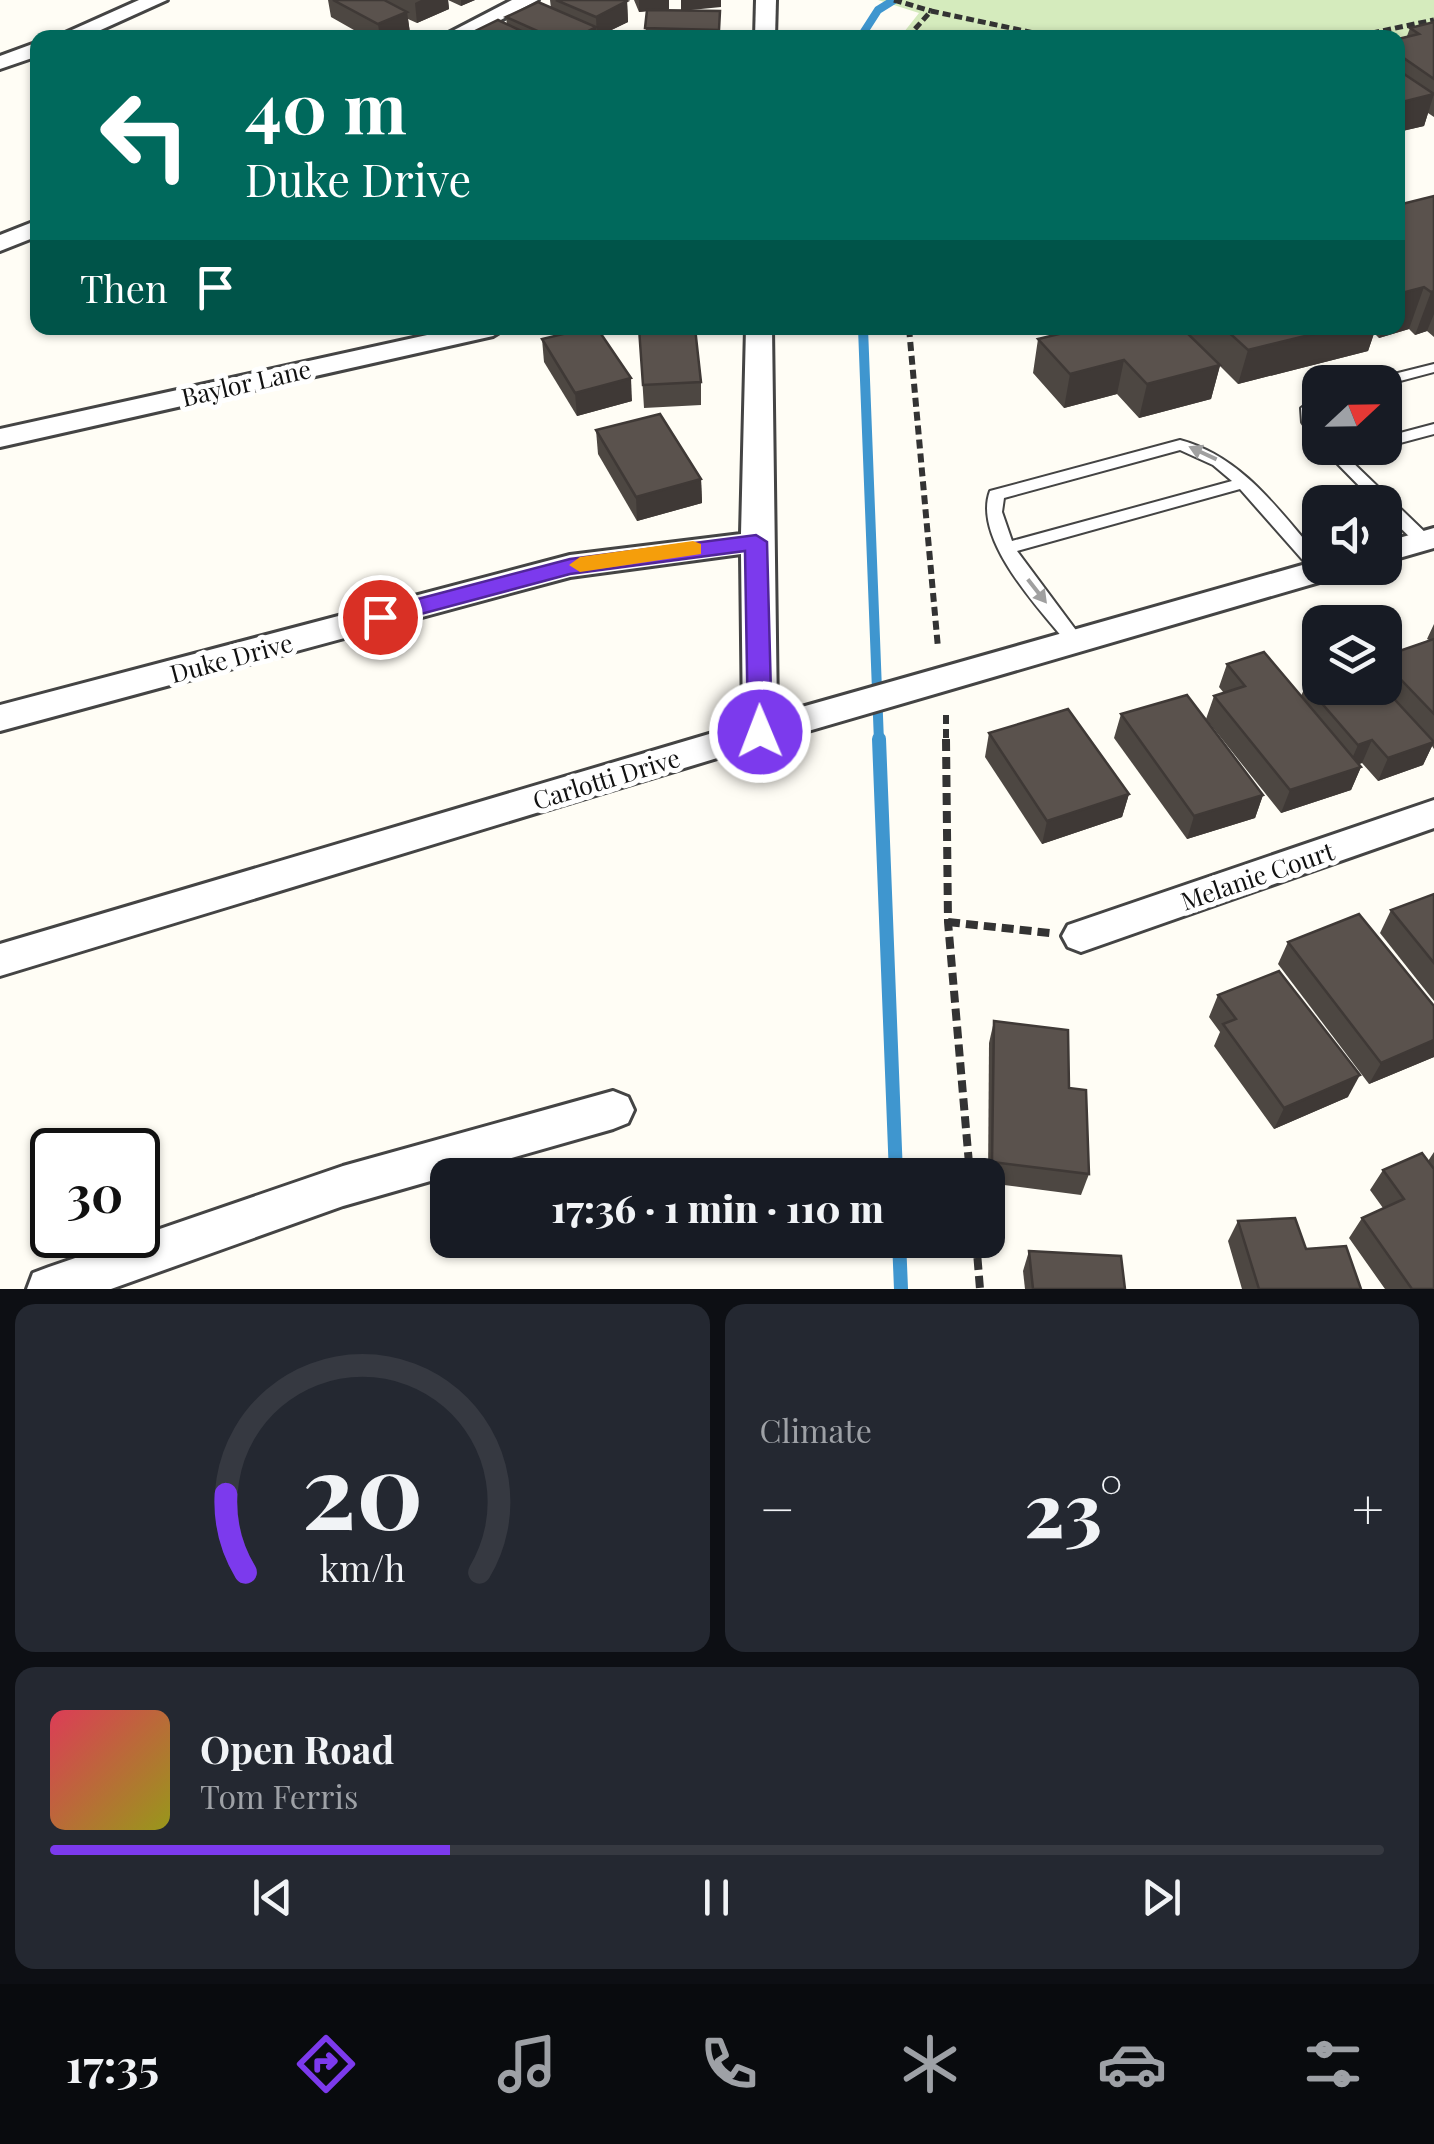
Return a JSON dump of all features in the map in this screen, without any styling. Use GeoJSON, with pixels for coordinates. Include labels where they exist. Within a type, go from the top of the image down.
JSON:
{"type":"FeatureCollection","features":[{"type":"Feature","properties":{"kind":"street"},"geometry":{"type":"LineString","coordinates":[[84,30],[157,0]]}},
{"type":"Feature","properties":{"kind":"street"},"geometry":{"type":"LineString","coordinates":[[466,30],[528,0]]}},
{"type":"Feature","properties":{"kind":"street"},"geometry":{"type":"LineString","coordinates":[[765,30],[766,0]]}},
{"type":"Feature","properties":{"kind":"street"},"geometry":{"type":"LineString","coordinates":[[0,64],[30,51]]}},
{"type":"Feature","properties":{"kind":"street"},"geometry":{"type":"LineString","coordinates":[[0,244],[30,231]]}},
{"type":"Feature","properties":{"kind":"street","name":"Baylor Lane"},"geometry":{"type":"LineString","coordinates":[[0,438],[461,335]]}},
{"type":"Feature","properties":{"kind":"street"},"geometry":{"type":"LineString","coordinates":[[760,335],[756,542],[760,732]]}},
{"type":"Feature","properties":{"kind":"street"},"geometry":{"type":"LineString","coordinates":[[1402,547],[1429,539]]}},
{"type":"Feature","properties":{"kind":"street","name":"Duke Drive"},"geometry":{"type":"LineString","coordinates":[[0,718],[570,566],[756,542]]}},
{"type":"Feature","properties":{"kind":"street","name":"Carlotti Drive"},"geometry":{"type":"LineString","coordinates":[[0,960],[760,732],[940,664],[1075,641],[1302,576]]}},
{"type":"Feature","properties":{"kind":"street","name":"Melanie Court"},"geometry":{"type":"LineString","coordinates":[[1081,936],[1434,814]]}},
{"type":"Feature","properties":{"kind":"street"},"geometry":{"type":"LineString","coordinates":[[49,1289],[343,1186],[612,1110]]}},
{"type":"Feature","properties":{"kind":"lane"},"geometry":{"type":"LineString","coordinates":[[1402,376],[1434,368]]}},
{"type":"Feature","properties":{"kind":"lane"},"geometry":{"type":"LineString","coordinates":[[1402,437],[1434,429]]}},
{"type":"Feature","properties":{"kind":"lane"},"geometry":{"type":"LineString","coordinates":[[1075,641],[1008,548],[993,505],[996,495],[1180,445],[1198,446],[1215,456],[1302,545]]}},
{"type":"Feature","properties":{"kind":"lane"},"geometry":{"type":"LineString","coordinates":[[1347,465],[1366,485]]}},
{"type":"Feature","properties":{"kind":"lane"},"geometry":{"type":"LineString","coordinates":[[1008,548],[1242,483]]}},
{"type":"Feature","properties":{"kind":"lane"},"geometry":{"type":"LineString","coordinates":[[1402,517],[1429,539]]}},
{"type":"Feature","properties":{"kind":"path"},"geometry":{"type":"LineString","coordinates":[[894,0],[1021,30]]}},
{"type":"Feature","properties":{"kind":"path"},"geometry":{"type":"LineString","coordinates":[[913,30],[928,10]]}},
{"type":"Feature","properties":{"kind":"path"},"geometry":{"type":"LineString","coordinates":[[1386,30],[1434,20]]}},
{"type":"Feature","properties":{"kind":"path"},"geometry":{"type":"LineString","coordinates":[[910,335],[940,664]]}},
{"type":"Feature","properties":{"kind":"path"},"geometry":{"type":"LineString","coordinates":[[946,715],[948,922],[969,1158]]}},
{"type":"Feature","properties":{"kind":"path"},"geometry":{"type":"LineString","coordinates":[[948,922],[1081,936]]}},
{"type":"Feature","properties":{"kind":"path"},"geometry":{"type":"LineString","coordinates":[[977,1258],[980,1289]]}},
{"type":"Feature","properties":{"kind":"green space"},"geometry":{"type":"Polygon","coordinates":[[[878,0],[1434,0],[1434,30],[1405,37],[1405,30],[906,30],[919,13],[878,0]]]}},
{"type":"Feature","properties":{"kind":"building"},"geometry":{"type":"Polygon","coordinates":[[[333,0],[384,0],[407,12],[378,24],[333,0]]]}},
{"type":"Feature","properties":{"kind":"building"},"geometry":{"type":"Polygon","coordinates":[[[556,0],[624,0],[627,1],[596,17],[556,0]]]}},
{"type":"Feature","properties":{"kind":"building"},"geometry":{"type":"Polygon","coordinates":[[[538,2],[596,27],[535,30],[506,17],[538,2]]]}},
{"type":"Feature","properties":{"kind":"building"},"geometry":{"type":"Polygon","coordinates":[[[647,10],[720,11],[719,30],[645,28],[647,10]]]}},
{"type":"Feature","properties":{"kind":"building"},"geometry":{"type":"Polygon","coordinates":[[[498,20],[519,30],[477,30],[498,20]]]}},
{"type":"Feature","properties":{"kind":"building"},"geometry":{"type":"Polygon","coordinates":[[[1434,22],[1434,79],[1405,59],[1405,37],[1419,34],[1410,28],[1434,22]]]}},
{"type":"Feature","properties":{"kind":"building"},"geometry":{"type":"Polygon","coordinates":[[[1405,75],[1434,94],[1405,101],[1405,75]]]}},
{"type":"Feature","properties":{"kind":"building"},"geometry":{"type":"Polygon","coordinates":[[[1434,196],[1431,292],[1424,287],[1405,292],[1405,203],[1434,196]]]}},
{"type":"Feature","properties":{"kind":"building"},"geometry":{"type":"Polygon","coordinates":[[[602,335],[631,378],[575,393],[542,339],[602,335]]]}},
{"type":"Feature","properties":{"kind":"building"},"geometry":{"type":"Polygon","coordinates":[[[639,335],[696,335],[701,382],[643,385],[639,335]]]}},
{"type":"Feature","properties":{"kind":"building"},"geometry":{"type":"Polygon","coordinates":[[[1055,335],[1189,335],[1220,365],[1147,384],[1124,360],[1070,374],[1038,339],[1055,335]]]}},
{"type":"Feature","properties":{"kind":"building"},"geometry":{"type":"Polygon","coordinates":[[[1232,335],[1309,335],[1248,350],[1232,335]]]}},
{"type":"Feature","properties":{"kind":"building"},"geometry":{"type":"Polygon","coordinates":[[[660,414],[701,479],[636,497],[596,430],[660,414]]]}},
{"type":"Feature","properties":{"kind":"building"},"geometry":{"type":"Polygon","coordinates":[[[1434,639],[1434,714],[1402,681],[1402,650],[1434,639]]]}},
{"type":"Feature","properties":{"kind":"building"},"geometry":{"type":"Polygon","coordinates":[[[1264,652],[1302,697],[1302,705],[1309,705],[1361,767],[1290,790],[1214,696],[1245,686],[1227,664],[1264,652]]]}},
{"type":"Feature","properties":{"kind":"building"},"geometry":{"type":"Polygon","coordinates":[[[1187,695],[1263,795],[1194,816],[1121,714],[1187,695]]]}},
{"type":"Feature","properties":{"kind":"building"},"geometry":{"type":"Polygon","coordinates":[[[1323,705],[1400,705],[1434,742],[1388,758],[1372,740],[1358,745],[1323,705]]]}},
{"type":"Feature","properties":{"kind":"building"},"geometry":{"type":"Polygon","coordinates":[[[1068,709],[1129,794],[1047,821],[989,733],[1068,709]]]}},
{"type":"Feature","properties":{"kind":"building"},"geometry":{"type":"Polygon","coordinates":[[[1434,894],[1434,963],[1391,910],[1434,894]]]}},
{"type":"Feature","properties":{"kind":"building"},"geometry":{"type":"Polygon","coordinates":[[[1359,914],[1434,1006],[1434,1040],[1381,1063],[1288,942],[1359,914]]]}},
{"type":"Feature","properties":{"kind":"building"},"geometry":{"type":"Polygon","coordinates":[[[1279,971],[1360,1075],[1284,1108],[1223,1024],[1236,1019],[1218,995],[1279,971]]]}},
{"type":"Feature","properties":{"kind":"building"},"geometry":{"type":"Polygon","coordinates":[[[994,1021],[1068,1030],[1069,1088],[1086,1090],[1089,1174],[1005,1164],[1005,1158],[992,1158],[994,1021]]]}},
{"type":"Feature","properties":{"kind":"building"},"geometry":{"type":"Polygon","coordinates":[[[1422,1153],[1434,1169],[1434,1289],[1412,1289],[1362,1218],[1404,1199],[1383,1170],[1422,1153]]]}},
{"type":"Feature","properties":{"kind":"building"},"geometry":{"type":"Polygon","coordinates":[[[1295,1218],[1306,1249],[1346,1246],[1361,1289],[1259,1289],[1238,1221],[1295,1218]]]}},
{"type":"Feature","properties":{"kind":"building"},"geometry":{"type":"Polygon","coordinates":[[[1029,1251],[1121,1256],[1125,1289],[1033,1289],[1029,1251]]]}},
{"type":"Feature","properties":{"kind":"waterway"},"geometry":{"type":"LineString","coordinates":[[865,30],[878,10],[894,0]]}},
{"type":"Feature","properties":{"kind":"waterway"},"geometry":{"type":"LineString","coordinates":[[863,335],[879,742]]}},
{"type":"Feature","properties":{"kind":"waterway"},"geometry":{"type":"LineString","coordinates":[[879,739],[895,1158]]}},
{"type":"Feature","properties":{"kind":"waterway"},"geometry":{"type":"LineString","coordinates":[[900,1258],[901,1289]]}},
{"type":"Feature","properties":{"kind":"slow traffic"},"geometry":{"type":"LineString","coordinates":[[580,565],[693,549]]}},
{"type":"Feature","properties":{"kind":"route"},"geometry":{"type":"LineString","coordinates":[[380,617],[570,566],[756,542],[760,732]]}}]}
